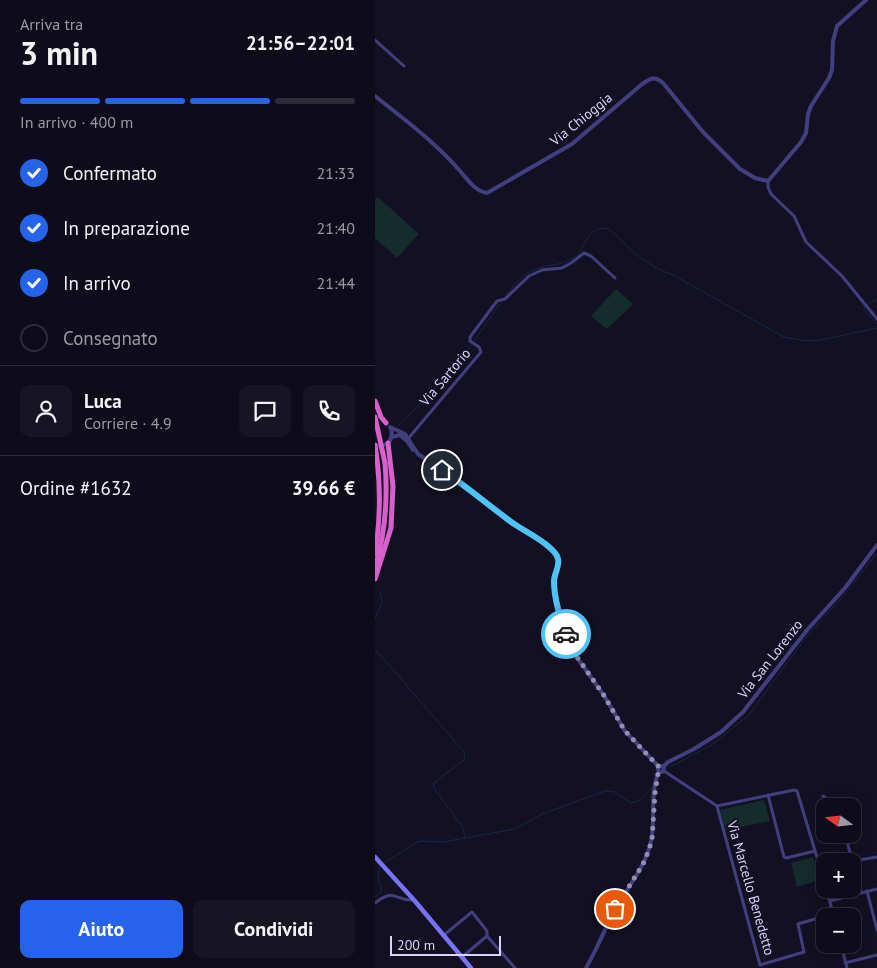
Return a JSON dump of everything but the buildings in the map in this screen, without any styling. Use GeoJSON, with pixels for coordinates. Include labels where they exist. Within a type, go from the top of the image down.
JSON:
{"type":"FeatureCollection","features":[{"type":"Feature","properties":{"kind":"highway"},"geometry":{"type":"LineString","coordinates":[[375,401],[381,417],[388,425]]}},
{"type":"Feature","properties":{"kind":"highway"},"geometry":{"type":"LineString","coordinates":[[375,418],[385,463],[387,493],[385,521],[375,568]]}},
{"type":"Feature","properties":{"kind":"highway"},"geometry":{"type":"LineString","coordinates":[[375,579],[391,528],[393,486],[388,443]]}},
{"type":"Feature","properties":{"kind":"highway"},"geometry":{"type":"LineString","coordinates":[[375,445],[380,496],[375,554]]}},
{"type":"Feature","properties":{"kind":"main road"},"geometry":{"type":"LineString","coordinates":[[375,857],[471,968]]}},
{"type":"Feature","properties":{"kind":"street"},"geometry":{"type":"LineString","coordinates":[[866,0],[837,26],[833,42],[832,70],[811,106],[808,114],[807,133],[768,180],[768,187],[771,194],[793,216],[803,239],[842,276],[877,319]]}},
{"type":"Feature","properties":{"kind":"street"},"geometry":{"type":"LineString","coordinates":[[375,40],[404,66]]}},
{"type":"Feature","properties":{"kind":"street","name":"Via Chioggia"},"geometry":{"type":"LineString","coordinates":[[375,96],[428,138],[475,188],[480,192],[487,193],[572,144],[641,85],[650,78],[655,78],[663,82],[703,132],[740,169],[755,178],[768,180]]}},
{"type":"Feature","properties":{"kind":"street","name":"Via Sartorio"},"geometry":{"type":"LineString","coordinates":[[408,440],[481,352],[479,347],[470,341],[469,337],[497,301],[505,299],[529,276],[542,270],[562,268],[584,253],[591,256],[615,278]]}},
{"type":"Feature","properties":{"kind":"street"},"geometry":{"type":"LineString","coordinates":[[375,423],[379,422],[388,425],[405,434],[418,454],[463,484],[512,523],[534,535],[558,556],[559,562],[555,574],[555,593],[568,641],[625,731],[661,769],[717,806],[794,790],[797,791],[816,854]]}},
{"type":"Feature","properties":{"kind":"street"},"geometry":{"type":"LineString","coordinates":[[388,425],[392,438]]}},
{"type":"Feature","properties":{"kind":"street"},"geometry":{"type":"LineString","coordinates":[[375,445],[382,446],[388,443],[395,435],[400,435],[408,440]]}},
{"type":"Feature","properties":{"kind":"street","name":"Via San Lorenzo"},"geometry":{"type":"LineString","coordinates":[[661,769],[668,762],[721,732],[743,712],[807,630],[845,588],[877,545]]}},
{"type":"Feature","properties":{"kind":"street"},"geometry":{"type":"LineString","coordinates":[[586,968],[615,909],[643,864],[648,852],[652,840],[655,783],[661,769]]}},
{"type":"Feature","properties":{"kind":"street"},"geometry":{"type":"LineString","coordinates":[[768,795],[784,857],[815,851]]}},
{"type":"Feature","properties":{"kind":"street","name":"Via Marcello Benedetto"},"geometry":{"type":"LineString","coordinates":[[717,806],[760,965],[804,952],[798,924],[816,919]]}},
{"type":"Feature","properties":{"kind":"street"},"geometry":{"type":"LineString","coordinates":[[861,860],[877,857]]}},
{"type":"Feature","properties":{"kind":"street"},"geometry":{"type":"LineString","coordinates":[[861,893],[877,889]]}},
{"type":"Feature","properties":{"kind":"street"},"geometry":{"type":"LineString","coordinates":[[867,891],[877,930]]}},
{"type":"Feature","properties":{"kind":"street"},"geometry":{"type":"LineString","coordinates":[[375,903],[386,895],[391,894],[408,900],[414,900]]}},
{"type":"Feature","properties":{"kind":"street"},"geometry":{"type":"LineString","coordinates":[[829,898],[832,908]]}},
{"type":"Feature","properties":{"kind":"street"},"geometry":{"type":"LineString","coordinates":[[830,901],[842,898]]}},
{"type":"Feature","properties":{"kind":"street"},"geometry":{"type":"LineString","coordinates":[[444,935],[472,912],[487,931],[487,936],[515,968]]}},
{"type":"Feature","properties":{"kind":"street"},"geometry":{"type":"LineString","coordinates":[[462,958],[487,936]]}},
{"type":"Feature","properties":{"kind":"street"},"geometry":{"type":"LineString","coordinates":[[843,953],[847,968]]}},
{"type":"Feature","properties":{"kind":"street"},"geometry":{"type":"LineString","coordinates":[[845,963],[877,955]]}},
{"type":"Feature","properties":{"kind":"green space"},"geometry":{"type":"Polygon","coordinates":[[[378,197],[419,234],[397,258],[375,238],[375,200],[378,197]]]}},
{"type":"Feature","properties":{"kind":"green space"},"geometry":{"type":"Polygon","coordinates":[[[616,289],[633,304],[607,329],[591,316],[616,289]]]}},
{"type":"Feature","properties":{"kind":"green space"},"geometry":{"type":"Polygon","coordinates":[[[764,800],[770,821],[726,830],[720,810],[764,800]]]}},
{"type":"Feature","properties":{"kind":"green space"},"geometry":{"type":"Polygon","coordinates":[[[813,857],[816,868],[816,881],[797,887],[791,863],[813,857]]]}},
{"type":"Feature","properties":{"kind":"waterway"},"geometry":{"type":"LineString","coordinates":[[505,297],[519,280],[531,271],[573,258],[581,250],[588,236],[605,228],[609,229],[649,264],[673,275],[784,337],[816,341],[877,328]]}},
{"type":"Feature","properties":{"kind":"waterway"},"geometry":{"type":"LineString","coordinates":[[868,304],[877,299]]}},
{"type":"Feature","properties":{"kind":"waterway"},"geometry":{"type":"LineString","coordinates":[[475,340],[501,302]]}},
{"type":"Feature","properties":{"kind":"waterway"},"geometry":{"type":"LineString","coordinates":[[865,307],[864,309],[877,324]]}},
{"type":"Feature","properties":{"kind":"waterway"},"geometry":{"type":"LineString","coordinates":[[407,417],[447,375],[471,345]]}},
{"type":"Feature","properties":{"kind":"waterway"},"geometry":{"type":"LineString","coordinates":[[398,426],[404,420]]}},
{"type":"Feature","properties":{"kind":"waterway"},"geometry":{"type":"LineString","coordinates":[[670,767],[713,744],[749,715],[807,636],[843,596],[877,553]]}},
{"type":"Feature","properties":{"kind":"waterway"},"geometry":{"type":"LineString","coordinates":[[375,619],[382,603],[380,592]]}},
{"type":"Feature","properties":{"kind":"waterway"},"geometry":{"type":"LineString","coordinates":[[375,649],[465,753],[464,760],[435,782],[433,787],[462,826],[465,837]]}},
{"type":"Feature","properties":{"kind":"waterway"},"geometry":{"type":"LineString","coordinates":[[384,863],[417,842],[443,842],[515,829],[542,814],[605,791],[615,792],[631,803],[638,801],[653,787]]}},
{"type":"Feature","properties":{"kind":"waterway"},"geometry":{"type":"LineString","coordinates":[[375,897],[382,891],[378,875],[381,866]]}},
{"type":"Feature","properties":{"kind":"way so far"},"geometry":{"type":"LineString","coordinates":[[566,634],[575,654],[603,694],[625,731],[659,767],[656,780],[652,840],[643,864],[615,909]]}},
{"type":"Feature","properties":{"kind":"route"},"geometry":{"type":"LineString","coordinates":[[442,470],[463,484],[512,523],[534,535],[558,556],[559,562],[554,581],[555,593],[566,634]]}}]}
